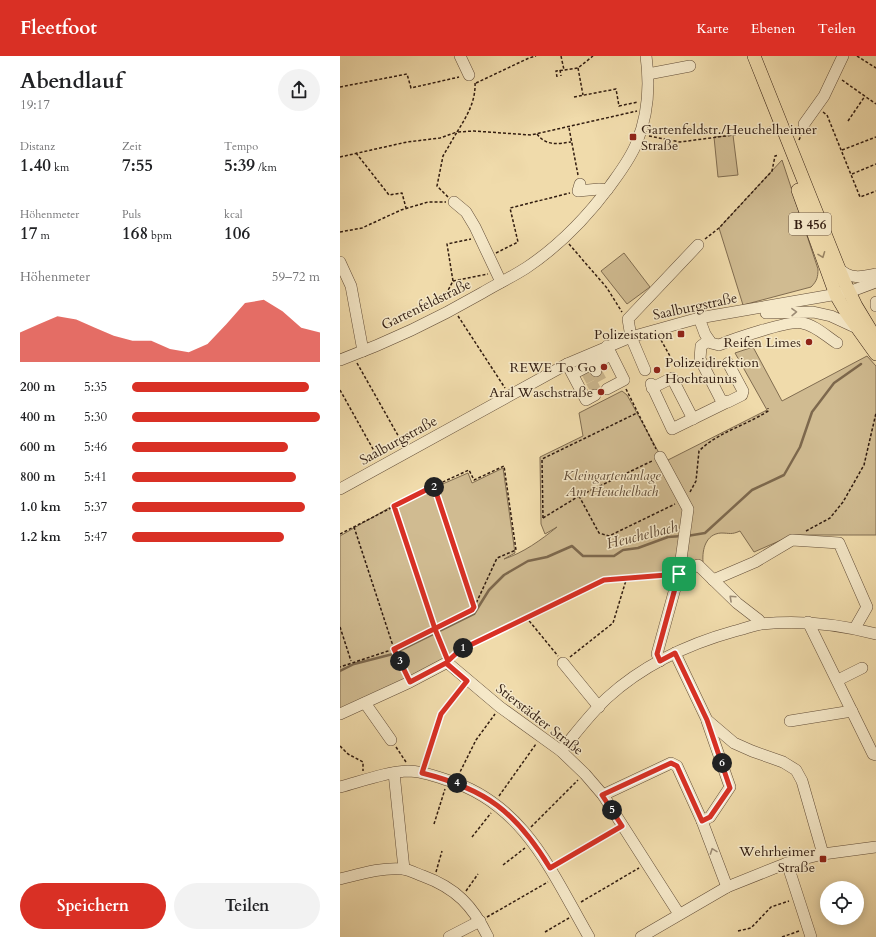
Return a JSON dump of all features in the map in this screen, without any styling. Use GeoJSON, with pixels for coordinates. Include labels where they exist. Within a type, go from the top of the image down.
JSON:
{"type":"FeatureCollection","features":[{"type":"Feature","properties":{"kind":"main road","name":"B 456"},"geometry":{"type":"LineString","coordinates":[[754,56],[789,149],[837,266],[842,294],[876,339]]}},
{"type":"Feature","properties":{"kind":"main road","name":"B 456"},"geometry":{"type":"LineString","coordinates":[[789,149],[793,175],[842,294],[857,328],[876,354]]}},
{"type":"Feature","properties":{"kind":"street"},"geometry":{"type":"LineString","coordinates":[[460,56],[472,79]]}},
{"type":"Feature","properties":{"kind":"street","name":"Gartenfeldstraße"},"geometry":{"type":"LineString","coordinates":[[340,360],[454,309],[499,277],[527,267],[564,238],[607,190],[631,156],[640,134],[647,105],[648,74],[646,56]]}},
{"type":"Feature","properties":{"kind":"street"},"geometry":{"type":"LineString","coordinates":[[804,124],[824,96],[843,56]]}},
{"type":"Feature","properties":{"kind":"street"},"geometry":{"type":"LineString","coordinates":[[648,74],[690,66]]}},
{"type":"Feature","properties":{"kind":"street"},"geometry":{"type":"LineString","coordinates":[[579,183],[598,189],[607,190]]}},
{"type":"Feature","properties":{"kind":"street"},"geometry":{"type":"LineString","coordinates":[[454,202],[466,212],[490,256],[499,277]]}},
{"type":"Feature","properties":{"kind":"street"},"geometry":{"type":"LineString","coordinates":[[645,370],[630,337],[628,319],[698,245]]}},
{"type":"Feature","properties":{"kind":"street","name":"Gartenfeldstraße"},"geometry":{"type":"LineString","coordinates":[[340,262],[351,286],[358,353]]}},
{"type":"Feature","properties":{"kind":"street"},"geometry":{"type":"LineString","coordinates":[[837,266],[844,275],[861,278],[876,274]]}},
{"type":"Feature","properties":{"kind":"street","name":"Saalburgstraße"},"geometry":{"type":"LineString","coordinates":[[340,489],[584,379],[609,350],[630,337],[700,318],[842,294],[876,282]]}},
{"type":"Feature","properties":{"kind":"street"},"geometry":{"type":"LineString","coordinates":[[727,313],[814,312],[836,318],[857,328]]}},
{"type":"Feature","properties":{"kind":"street"},"geometry":{"type":"LineString","coordinates":[[700,318],[704,334],[711,343],[719,345],[788,324],[802,323],[812,327],[837,343]]}},
{"type":"Feature","properties":{"kind":"street"},"geometry":{"type":"LineString","coordinates":[[709,340],[701,346],[700,360],[722,400],[727,402]]}},
{"type":"Feature","properties":{"kind":"street"},"geometry":{"type":"LineString","coordinates":[[584,379],[609,350],[624,380],[607,389]]}},
{"type":"Feature","properties":{"kind":"street"},"geometry":{"type":"LineString","coordinates":[[693,419],[672,378],[652,386],[672,429],[693,419],[727,402],[742,395],[743,391],[728,363]]}},
{"type":"Feature","properties":{"kind":"street"},"geometry":{"type":"LineString","coordinates":[[660,457],[688,509],[679,574],[657,654],[660,661]]}},
{"type":"Feature","properties":{"kind":"street"},"geometry":{"type":"LineString","coordinates":[[713,580],[755,562],[792,540],[839,543],[867,607],[854,628]]}},
{"type":"Feature","properties":{"kind":"street"},"geometry":{"type":"LineString","coordinates":[[679,574],[698,565],[759,620],[760,624]]}},
{"type":"Feature","properties":{"kind":"street"},"geometry":{"type":"LineString","coordinates":[[808,622],[838,680],[873,754],[876,755]]}},
{"type":"Feature","properties":{"kind":"street"},"geometry":{"type":"LineString","coordinates":[[561,751],[599,707],[623,686],[660,661],[709,639],[760,624],[808,622],[854,628],[876,634]]}},
{"type":"Feature","properties":{"kind":"street"},"geometry":{"type":"LineString","coordinates":[[675,653],[707,720],[730,788],[710,817],[702,821]]}},
{"type":"Feature","properties":{"kind":"street"},"geometry":{"type":"LineString","coordinates":[[340,714],[410,682],[447,662]]}},
{"type":"Feature","properties":{"kind":"street","name":"Stierstädter Straße"},"geometry":{"type":"LineString","coordinates":[[447,662],[467,681],[500,708],[561,751],[585,774],[602,795],[679,914]]}},
{"type":"Feature","properties":{"kind":"street"},"geometry":{"type":"LineString","coordinates":[[563,663],[599,707]]}},
{"type":"Feature","properties":{"kind":"street"},"geometry":{"type":"LineString","coordinates":[[838,680],[862,668]]}},
{"type":"Feature","properties":{"kind":"street"},"geometry":{"type":"LineString","coordinates":[[365,703],[391,740]]}},
{"type":"Feature","properties":{"kind":"street"},"geometry":{"type":"LineString","coordinates":[[790,721],[852,711]]}},
{"type":"Feature","properties":{"kind":"street"},"geometry":{"type":"LineString","coordinates":[[707,720],[734,743],[783,762],[796,770],[802,781],[823,854]]}},
{"type":"Feature","properties":{"kind":"street"},"geometry":{"type":"LineString","coordinates":[[602,795],[671,763],[677,766],[702,821],[727,887]]}},
{"type":"Feature","properties":{"kind":"street"},"geometry":{"type":"LineString","coordinates":[[340,786],[394,773],[409,771],[452,781],[474,790],[496,803],[534,841],[589,937]]}},
{"type":"Feature","properties":{"kind":"street"},"geometry":{"type":"LineString","coordinates":[[394,773],[404,869]]}},
{"type":"Feature","properties":{"kind":"street"},"geometry":{"type":"LineString","coordinates":[[641,937],[727,887],[787,863],[823,854],[876,847]]}},
{"type":"Feature","properties":{"kind":"street"},"geometry":{"type":"LineString","coordinates":[[787,863],[809,933]]}},
{"type":"Feature","properties":{"kind":"street"},"geometry":{"type":"LineString","coordinates":[[340,880],[379,870],[404,869],[434,880],[461,897],[469,905],[480,921],[488,937]]}},
{"type":"Feature","properties":{"kind":"street"},"geometry":{"type":"LineString","coordinates":[[449,937],[480,921]]}},
{"type":"Feature","properties":{"kind":"path"},"geometry":{"type":"LineString","coordinates":[[340,87],[407,74],[411,88],[472,79],[536,56]]}},
{"type":"Feature","properties":{"kind":"path"},"geometry":{"type":"LineString","coordinates":[[561,56],[564,70]]}},
{"type":"Feature","properties":{"kind":"path"},"geometry":{"type":"LineString","coordinates":[[557,77],[556,71],[578,68],[594,56]]}},
{"type":"Feature","properties":{"kind":"path"},"geometry":{"type":"LineString","coordinates":[[857,56],[876,68]]}},
{"type":"Feature","properties":{"kind":"path"},"geometry":{"type":"LineString","coordinates":[[578,68],[582,95]]}},
{"type":"Feature","properties":{"kind":"path"},"geometry":{"type":"LineString","coordinates":[[560,70],[561,76]]}},
{"type":"Feature","properties":{"kind":"path"},"geometry":{"type":"LineString","coordinates":[[834,75],[876,104]]}},
{"type":"Feature","properties":{"kind":"path"},"geometry":{"type":"LineString","coordinates":[[454,202],[436,186],[443,156],[471,107],[475,94],[472,79]]}},
{"type":"Feature","properties":{"kind":"path"},"geometry":{"type":"LineString","coordinates":[[574,97],[616,89],[619,106],[647,105]]}},
{"type":"Feature","properties":{"kind":"path"},"geometry":{"type":"LineString","coordinates":[[848,121],[865,96]]}},
{"type":"Feature","properties":{"kind":"path"},"geometry":{"type":"LineString","coordinates":[[340,157],[407,142],[440,138],[457,132],[537,134],[569,128],[647,105]]}},
{"type":"Feature","properties":{"kind":"path"},"geometry":{"type":"LineString","coordinates":[[816,107],[827,115],[860,197],[876,191]]}},
{"type":"Feature","properties":{"kind":"path"},"geometry":{"type":"LineString","coordinates":[[698,245],[719,228],[772,171],[775,156],[789,149],[804,124]]}},
{"type":"Feature","properties":{"kind":"path"},"geometry":{"type":"LineString","coordinates":[[640,134],[680,142],[734,135],[773,127],[776,130]]}},
{"type":"Feature","properties":{"kind":"path"},"geometry":{"type":"LineString","coordinates":[[490,256],[518,242],[510,208],[579,183],[569,128]]}},
{"type":"Feature","properties":{"kind":"path"},"geometry":{"type":"LineString","coordinates":[[537,134],[541,139],[553,144],[572,142]]}},
{"type":"Feature","properties":{"kind":"path"},"geometry":{"type":"LineString","coordinates":[[842,151],[876,137]]}},
{"type":"Feature","properties":{"kind":"path"},"geometry":{"type":"LineString","coordinates":[[356,154],[389,195],[402,193],[406,208]]}},
{"type":"Feature","properties":{"kind":"path"},"geometry":{"type":"LineString","coordinates":[[851,174],[876,164]]}},
{"type":"Feature","properties":{"kind":"path"},"geometry":{"type":"LineString","coordinates":[[340,232],[362,228],[406,208],[428,202],[454,202]]}},
{"type":"Feature","properties":{"kind":"path"},"geometry":{"type":"LineString","coordinates":[[432,320],[427,302],[444,298],[453,281],[447,244],[480,237]]}},
{"type":"Feature","properties":{"kind":"path"},"geometry":{"type":"LineString","coordinates":[[564,238],[607,288],[623,313]]}},
{"type":"Feature","properties":{"kind":"path"},"geometry":{"type":"LineString","coordinates":[[453,281],[499,277]]}},
{"type":"Feature","properties":{"kind":"path"},"geometry":{"type":"LineString","coordinates":[[454,309],[505,388]]}},
{"type":"Feature","properties":{"kind":"path"},"geometry":{"type":"LineString","coordinates":[[661,340],[671,358]]}},
{"type":"Feature","properties":{"kind":"path"},"geometry":{"type":"LineString","coordinates":[[358,353],[400,439],[405,436],[408,442]]}},
{"type":"Feature","properties":{"kind":"path"},"geometry":{"type":"LineString","coordinates":[[627,385],[626,390],[638,413],[660,457],[579,496],[543,518],[542,459],[638,413]]}},
{"type":"Feature","properties":{"kind":"path"},"geometry":{"type":"LineString","coordinates":[[340,390],[378,458]]}},
{"type":"Feature","properties":{"kind":"path"},"geometry":{"type":"LineString","coordinates":[[579,496],[599,533],[609,536],[684,501],[696,481],[699,451],[720,436],[757,418],[768,411],[768,408]]}},
{"type":"Feature","properties":{"kind":"path"},"geometry":{"type":"LineString","coordinates":[[792,540],[830,518],[843,502],[864,465],[876,413]]}},
{"type":"Feature","properties":{"kind":"path"},"geometry":{"type":"LineString","coordinates":[[340,534],[434,486],[469,470],[474,480],[504,466],[516,550],[497,558],[472,610],[395,650],[352,662],[340,667]]}},
{"type":"Feature","properties":{"kind":"path"},"geometry":{"type":"LineString","coordinates":[[434,486],[474,607]]}},
{"type":"Feature","properties":{"kind":"path"},"geometry":{"type":"LineString","coordinates":[[394,506],[447,662],[460,650],[604,580],[679,574]]}},
{"type":"Feature","properties":{"kind":"path"},"geometry":{"type":"LineString","coordinates":[[354,527],[395,650],[410,682]]}},
{"type":"Feature","properties":{"kind":"path"},"geometry":{"type":"LineString","coordinates":[[526,618],[563,663],[613,623],[627,577]]}},
{"type":"Feature","properties":{"kind":"path"},"geometry":{"type":"LineString","coordinates":[[340,627],[352,662]]}},
{"type":"Feature","properties":{"kind":"path"},"geometry":{"type":"LineString","coordinates":[[422,773],[441,714],[467,681]]}},
{"type":"Feature","properties":{"kind":"path"},"geometry":{"type":"LineString","coordinates":[[434,824],[452,781],[476,740],[500,708]]}},
{"type":"Feature","properties":{"kind":"path"},"geometry":{"type":"LineString","coordinates":[[472,837],[541,737]]}},
{"type":"Feature","properties":{"kind":"path"},"geometry":{"type":"LineString","coordinates":[[391,740],[406,762],[409,771]]}},
{"type":"Feature","properties":{"kind":"path"},"geometry":{"type":"LineString","coordinates":[[340,746],[348,754],[363,762],[363,781]]}},
{"type":"Feature","properties":{"kind":"path"},"geometry":{"type":"LineString","coordinates":[[525,832],[585,774]]}},
{"type":"Feature","properties":{"kind":"path"},"geometry":{"type":"LineString","coordinates":[[550,868],[622,826]]}},
{"type":"Feature","properties":{"kind":"path"},"geometry":{"type":"LineString","coordinates":[[503,865],[534,841]]}},
{"type":"Feature","properties":{"kind":"path"},"geometry":{"type":"LineString","coordinates":[[434,880],[442,851]]}},
{"type":"Feature","properties":{"kind":"path"},"geometry":{"type":"LineString","coordinates":[[545,932],[574,910],[646,864]]}},
{"type":"Feature","properties":{"kind":"path"},"geometry":{"type":"LineString","coordinates":[[461,897],[478,874]]}},
{"type":"Feature","properties":{"kind":"path"},"geometry":{"type":"LineString","coordinates":[[480,921],[555,878]]}},
{"type":"Feature","properties":{"kind":"path"},"geometry":{"type":"LineString","coordinates":[[738,931],[751,928],[771,907],[798,897]]}},
{"type":"Feature","properties":{"kind":"path"},"geometry":{"type":"LineString","coordinates":[[782,937],[809,933]]}},
{"type":"Feature","properties":{"kind":"green space"},"geometry":{"type":"Polygon","coordinates":[[[733,135],[738,175],[718,177],[714,137],[733,135]]]}},
{"type":"Feature","properties":{"kind":"green space"},"geometry":{"type":"Polygon","coordinates":[[[782,160],[818,269],[816,281],[811,287],[743,305],[719,228],[782,160]]]}},
{"type":"Feature","properties":{"kind":"green space"},"geometry":{"type":"Polygon","coordinates":[[[624,253],[650,287],[627,304],[601,271],[624,253]]]}},
{"type":"Feature","properties":{"kind":"green space","name":"Kleingartenanlage Am Heuchelbach"},"geometry":{"type":"Polygon","coordinates":[[[753,347],[782,401],[867,356],[876,366],[876,535],[793,535],[754,552],[740,531],[716,534],[708,539],[704,547],[703,562],[678,573],[605,579],[460,650],[448,661],[340,714],[340,536],[394,505],[468,473],[472,483],[503,468],[515,553],[504,559],[525,550],[557,527],[545,534],[541,524],[540,457],[583,436],[579,413],[622,391],[627,395],[664,462],[767,410],[735,353],[753,347]]]}},
{"type":"Feature","properties":{"kind":"waterway","name":"Heuchelbach"},"geometry":{"type":"LineString","coordinates":[[687,536],[705,533],[752,490],[784,475],[800,447],[812,412],[834,383],[861,364]]}},
{"type":"Feature","properties":{"kind":"waterway","name":"Heuchelbach"},"geometry":{"type":"LineString","coordinates":[[340,671],[354,664],[393,654],[474,614],[489,590],[504,575],[528,561],[547,557],[572,546],[583,556],[614,556],[623,550],[638,548],[668,537],[682,536]]}},
{"type":"Feature","properties":{"kind":"tunnel"},"geometry":{"type":"LineString","coordinates":[[589,389],[602,382],[596,371]]}},
{"type":"Feature","properties":{"kind":"tunnel"},"geometry":{"type":"LineString","coordinates":[[584,379],[597,372]]}},
{"type":"Feature","properties":{"kind":"place","name":"Gartenfeldstr./Heuchelheimer Straße"},"geometry":{"type":"Point","coordinates":[633,137]}},
{"type":"Feature","properties":{"kind":"place","name":"Polizeistation"},"geometry":{"type":"Point","coordinates":[681,334]}},
{"type":"Feature","properties":{"kind":"place","name":"Reifen Limes"},"geometry":{"type":"Point","coordinates":[809,342]}},
{"type":"Feature","properties":{"kind":"place","name":"REWE To Go"},"geometry":{"type":"Point","coordinates":[604,367]}},
{"type":"Feature","properties":{"kind":"place","name":"Polizeidirektion Hochtaunus"},"geometry":{"type":"Point","coordinates":[657,370]}},
{"type":"Feature","properties":{"kind":"place","name":"Aral Waschstraße"},"geometry":{"type":"Point","coordinates":[601,392]}},
{"type":"Feature","properties":{"kind":"place","name":"Wehrheimer Straße"},"geometry":{"type":"Point","coordinates":[823,859]}},
{"type":"Feature","properties":{"kind":"route"},"geometry":{"type":"LineString","coordinates":[[679,574],[604,580],[460,650],[448,661],[435,629],[394,506],[434,486],[474,607],[472,610],[435,629],[394,649],[410,682],[446,663],[467,681],[441,714],[422,773],[455,782],[474,790],[494,802],[511,816],[534,841],[550,868],[622,826],[602,795],[671,763],[677,766],[702,821],[710,817],[730,788],[707,720],[675,653],[660,661],[657,654],[679,574]]}}]}
